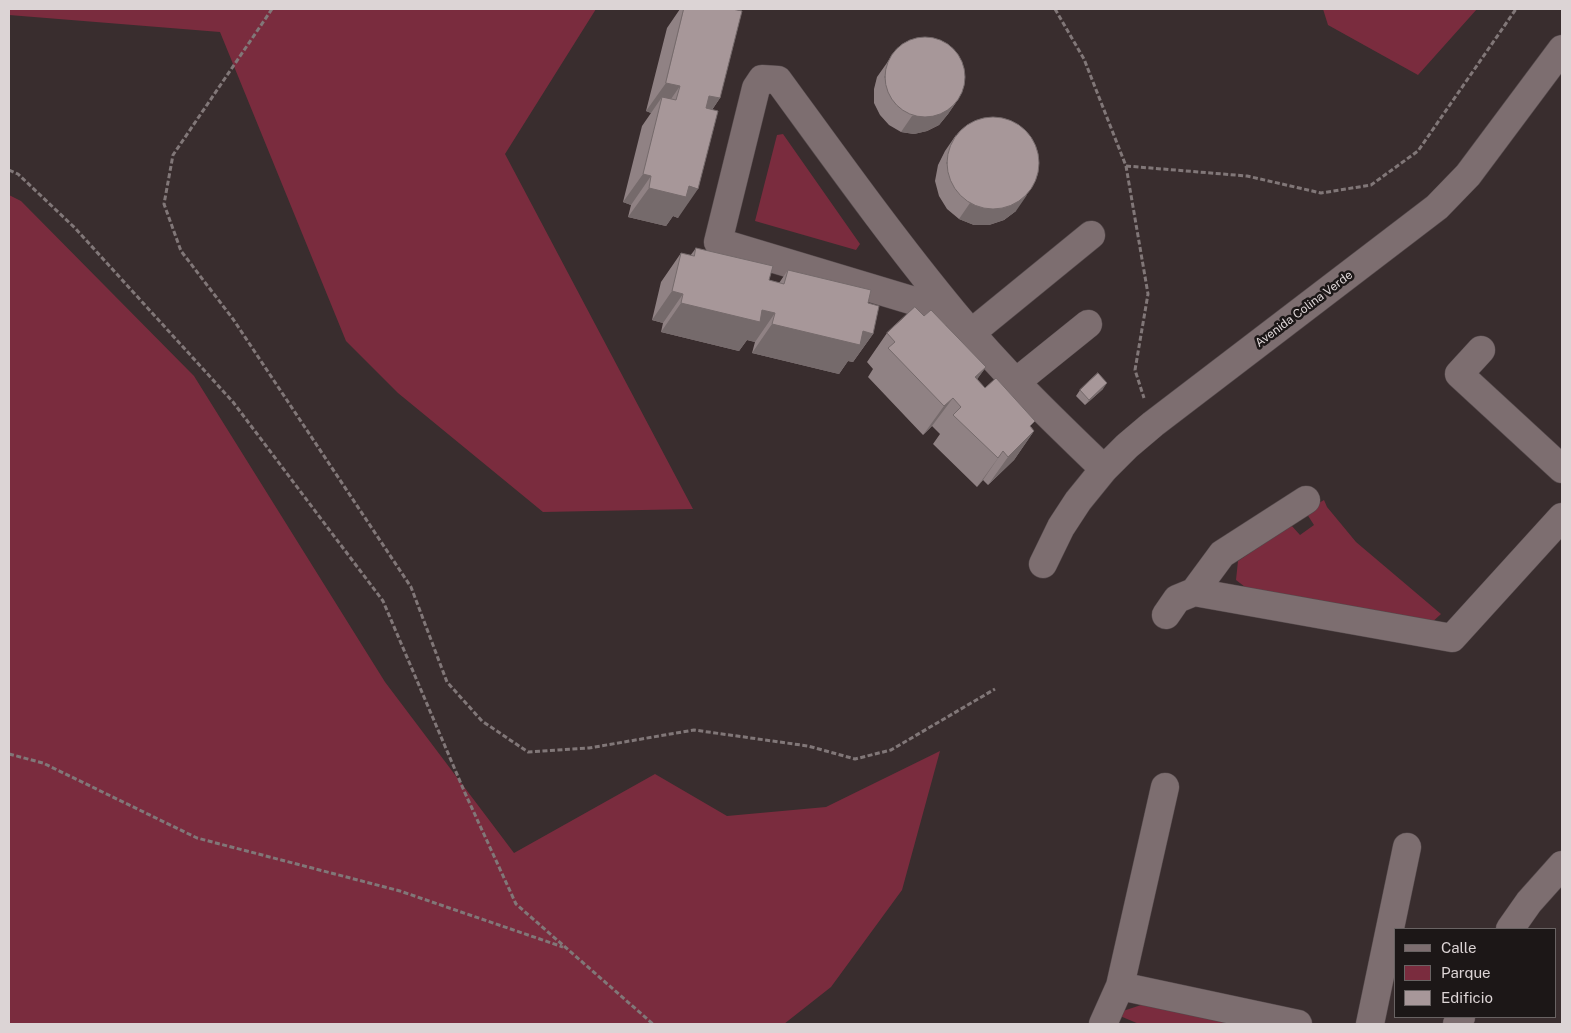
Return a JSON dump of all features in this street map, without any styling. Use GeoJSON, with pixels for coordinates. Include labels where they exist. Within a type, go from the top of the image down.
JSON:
{"type":"FeatureCollection","features":[{"type":"Feature","properties":{"kind":"street","name":"Avenida Colina Verde"},"geometry":{"type":"LineString","coordinates":[[1043,564],[1061,527],[1078,501],[1104,469],[1127,446],[1153,424],[1437,207],[1468,175],[1562,49]]}},
{"type":"Feature","properties":{"kind":"street"},"geometry":{"type":"LineString","coordinates":[[963,323],[718,242],[756,88],[762,79],[778,80],[864,197],[963,323],[1016,382],[1104,469]]}},
{"type":"Feature","properties":{"kind":"street"},"geometry":{"type":"LineString","coordinates":[[963,323],[1091,235]]}},
{"type":"Feature","properties":{"kind":"street"},"geometry":{"type":"LineString","coordinates":[[1016,382],[1088,324]]}},
{"type":"Feature","properties":{"kind":"street"},"geometry":{"type":"LineString","coordinates":[[1481,350],[1459,374],[1562,469]]}},
{"type":"Feature","properties":{"kind":"street"},"geometry":{"type":"LineString","coordinates":[[1194,592],[1222,554],[1306,500]]}},
{"type":"Feature","properties":{"kind":"street"},"geometry":{"type":"LineString","coordinates":[[1166,616],[1177,598],[1194,592],[1452,638],[1562,517]]}},
{"type":"Feature","properties":{"kind":"street"},"geometry":{"type":"LineString","coordinates":[[1103,1024],[1120,986],[1165,787]]}},
{"type":"Feature","properties":{"kind":"street"},"geometry":{"type":"LineString","coordinates":[[1370,1024],[1407,847]]}},
{"type":"Feature","properties":{"kind":"street"},"geometry":{"type":"LineString","coordinates":[[1511,928],[1529,902],[1562,865]]}},
{"type":"Feature","properties":{"kind":"street"},"geometry":{"type":"LineString","coordinates":[[1120,986],[1269,1021],[1298,1024]]}},
{"type":"Feature","properties":{"kind":"path"},"geometry":{"type":"LineString","coordinates":[[272,9],[173,155],[164,204],[181,251],[233,319],[411,587],[447,682],[482,721],[528,752],[589,748],[694,730],[808,746],[856,760],[891,750],[995,689]]}},
{"type":"Feature","properties":{"kind":"path"},"geometry":{"type":"LineString","coordinates":[[1055,9],[1084,59],[1126,166],[1148,294],[1135,370],[1153,424]]}},
{"type":"Feature","properties":{"kind":"path"},"geometry":{"type":"LineString","coordinates":[[1126,166],[1247,176],[1321,193],[1370,185],[1418,151],[1516,9]]}},
{"type":"Feature","properties":{"kind":"path"},"geometry":{"type":"LineString","coordinates":[[9,170],[18,174],[75,228],[233,402],[384,601],[465,793],[516,904],[653,1024]]}},
{"type":"Feature","properties":{"kind":"path"},"geometry":{"type":"LineString","coordinates":[[9,754],[43,763],[197,838],[400,891],[566,948]]}},
{"type":"Feature","properties":{"kind":"green space"},"geometry":{"type":"Polygon","coordinates":[[[9,9],[596,9],[505,154],[693,509],[543,512],[398,393],[346,341],[220,32],[9,15],[9,9]]]}},
{"type":"Feature","properties":{"kind":"green space"},"geometry":{"type":"Polygon","coordinates":[[[1323,9],[1477,9],[1418,75],[1328,25],[1323,9]]]}},
{"type":"Feature","properties":{"kind":"green space"},"geometry":{"type":"Polygon","coordinates":[[[783,134],[860,244],[856,250],[755,221],[777,135],[783,134]]]}},
{"type":"Feature","properties":{"kind":"green space"},"geometry":{"type":"Polygon","coordinates":[[[9,195],[21,201],[194,376],[385,682],[514,853],[655,774],[727,816],[826,807],[940,751],[902,890],[831,987],[784,1024],[9,1024],[9,195]]]}},
{"type":"Feature","properties":{"kind":"green space"},"geometry":{"type":"Polygon","coordinates":[[[1324,500],[1327,507],[1356,542],[1441,614],[1429,625],[1249,590],[1236,580],[1238,561],[1291,525],[1300,535],[1314,525],[1305,511],[1324,500]]]}},
{"type":"Feature","properties":{"kind":"green space"},"geometry":{"type":"Polygon","coordinates":[[[1150,1002],[1247,1024],[1139,1024],[1120,1016],[1123,1011],[1150,1002]]]}},
{"type":"Feature","properties":{"kind":"building"},"geometry":{"type":"Polygon","coordinates":[[[684,9],[732,9],[742,11],[720,98],[709,96],[706,108],[718,111],[698,189],[689,186],[686,197],[649,188],[651,176],[643,174],[662,97],[676,100],[680,86],[666,83],[684,9]]]}},
{"type":"Feature","properties":{"kind":"building"},"geometry":{"type":"Polygon","coordinates":[[[925,37],[940,40],[953,49],[962,62],[965,77],[962,92],[953,105],[940,114],[925,117],[910,114],[897,105],[888,92],[885,77],[888,62],[897,49],[910,40],[925,37]]]}},
{"type":"Feature","properties":{"kind":"building"},"geometry":{"type":"Polygon","coordinates":[[[993,117],[1011,120],[1026,130],[1036,145],[1039,163],[1036,181],[1026,196],[1011,206],[993,209],[975,206],[960,196],[950,181],[947,163],[950,145],[960,130],[975,120],[993,117]]]}},
{"type":"Feature","properties":{"kind":"building"},"geometry":{"type":"Polygon","coordinates":[[[696,248],[773,266],[769,280],[784,284],[788,270],[871,290],[868,303],[879,306],[873,334],[863,331],[860,345],[772,324],[775,313],[762,310],[760,322],[681,303],[683,294],[672,291],[681,253],[694,256],[696,248]]]}},
{"type":"Feature","properties":{"kind":"building"},"geometry":{"type":"Polygon","coordinates":[[[915,307],[924,316],[931,310],[986,367],[975,377],[985,388],[996,378],[1035,421],[1030,426],[1034,431],[1008,457],[1003,451],[998,458],[953,415],[961,407],[953,398],[944,406],[888,348],[895,342],[887,333],[915,307]]]}},
{"type":"Feature","properties":{"kind":"building"},"geometry":{"type":"Polygon","coordinates":[[[1098,373],[1107,383],[1089,400],[1080,390],[1098,373]]]}}]}
